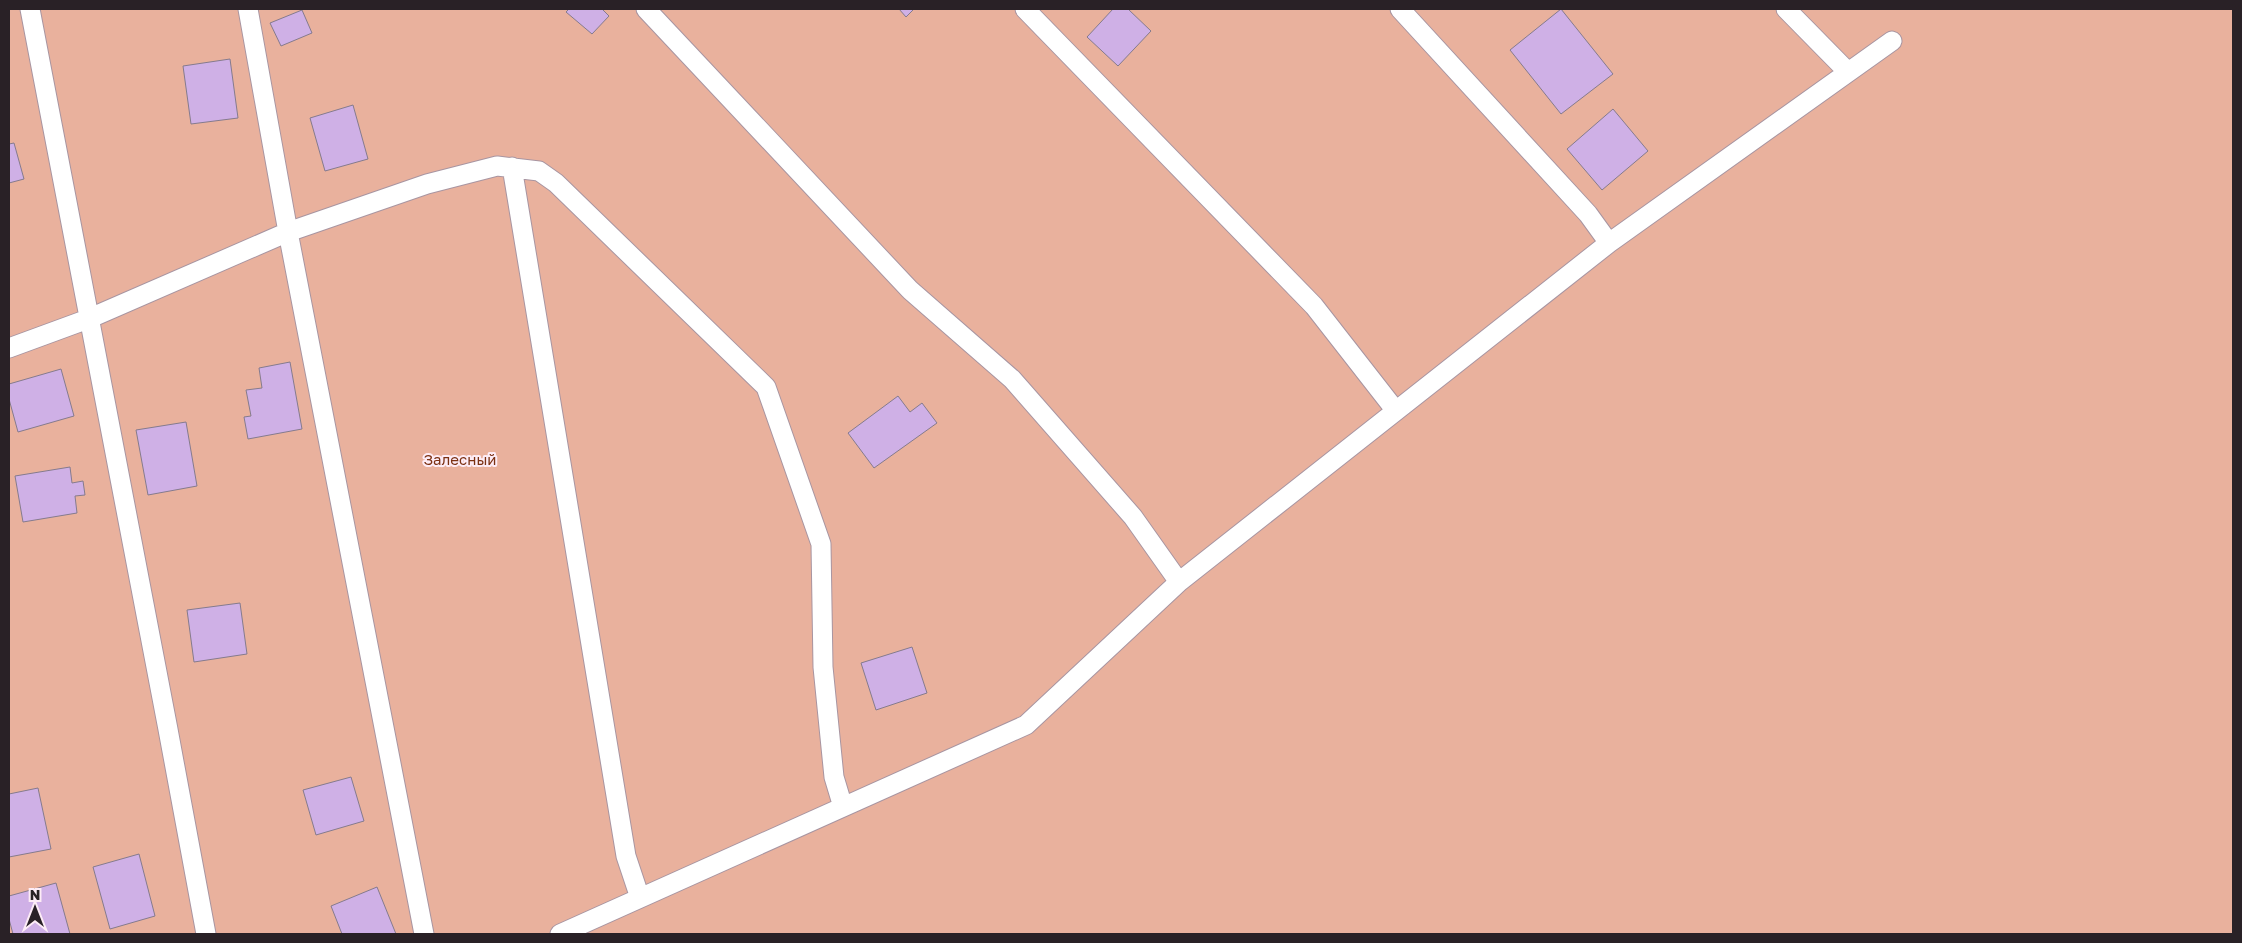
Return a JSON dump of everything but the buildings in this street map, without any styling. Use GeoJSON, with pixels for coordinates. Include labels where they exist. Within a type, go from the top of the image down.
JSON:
{"type":"FeatureCollection","features":[{"type":"Feature","properties":{"kind":"lane"},"geometry":{"type":"LineString","coordinates":[[30,9],[88,319],[174,754],[206,934]]}},
{"type":"Feature","properties":{"kind":"lane"},"geometry":{"type":"LineString","coordinates":[[248,9],[288,232],[424,934]]}},
{"type":"Feature","properties":{"kind":"lane"},"geometry":{"type":"LineString","coordinates":[[646,9],[910,290],[1012,379],[1132,517],[1179,582]]}},
{"type":"Feature","properties":{"kind":"lane"},"geometry":{"type":"LineString","coordinates":[[1025,9],[1314,306],[1396,411]]}},
{"type":"Feature","properties":{"kind":"lane"},"geometry":{"type":"LineString","coordinates":[[1400,9],[1588,214],[1610,243]]}},
{"type":"Feature","properties":{"kind":"lane"},"geometry":{"type":"LineString","coordinates":[[1786,9],[1848,72]]}},
{"type":"Feature","properties":{"kind":"lane"},"geometry":{"type":"LineString","coordinates":[[560,934],[1026,725],[1179,582],[1610,243],[1892,41]]}},
{"type":"Feature","properties":{"kind":"lane"},"geometry":{"type":"LineString","coordinates":[[9,348],[88,319],[288,232],[427,184],[497,166],[539,171],[556,183],[766,387],[821,544],[823,667],[834,777],[843,807]]}},
{"type":"Feature","properties":{"kind":"lane"},"geometry":{"type":"LineString","coordinates":[[512,167],[626,856],[640,898]]}},
{"type":"Feature","properties":{"kind":"green space","name":"Залесный"},"geometry":{"type":"Polygon","coordinates":[[[9,9],[2233,9],[2233,934],[9,934],[9,9]]]}}]}
